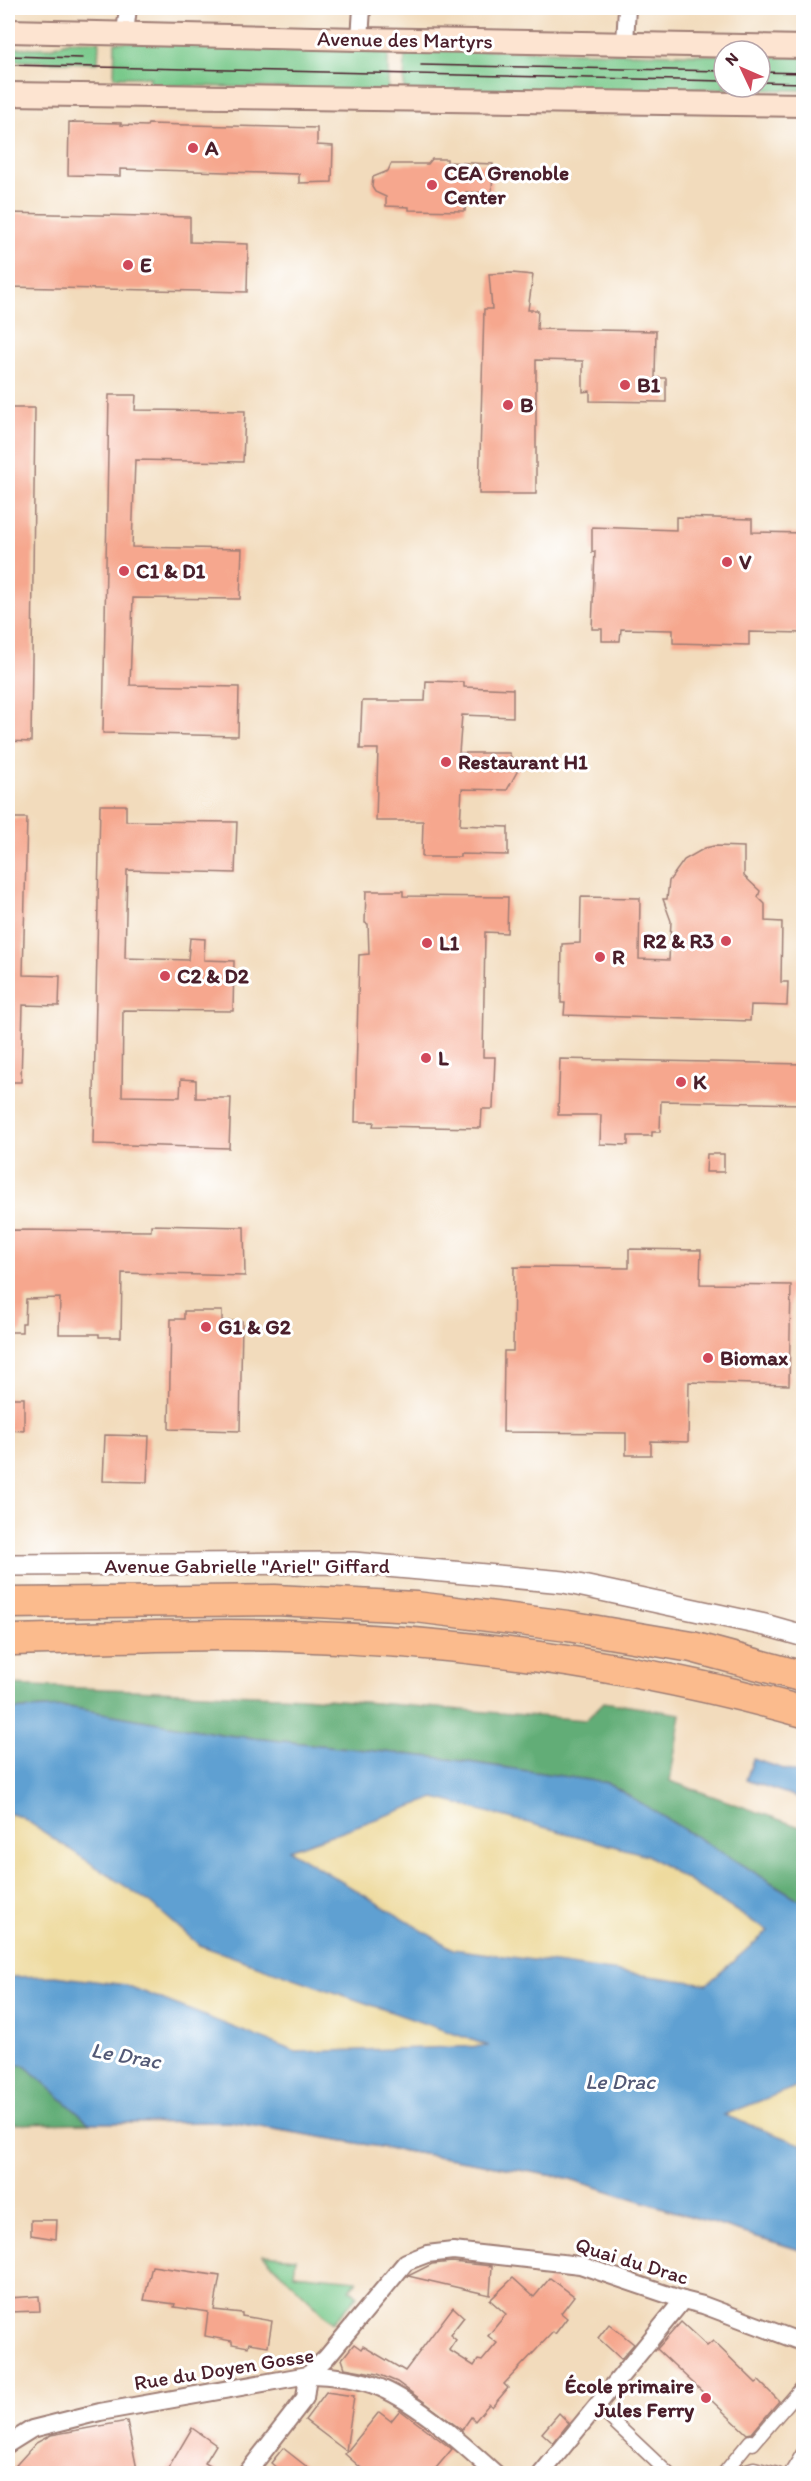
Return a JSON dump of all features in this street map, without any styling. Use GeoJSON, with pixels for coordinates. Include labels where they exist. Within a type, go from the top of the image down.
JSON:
{"type":"FeatureCollection","features":[{"type":"Feature","properties":{"kind":"highway"},"geometry":{"type":"LineString","coordinates":[[8,1602],[275,1600],[416,1607],[568,1626],[681,1645],[804,1677]]}},
{"type":"Feature","properties":{"kind":"highway"},"geometry":{"type":"LineString","coordinates":[[8,1640],[285,1635],[452,1645],[611,1667],[737,1694],[804,1712]]}},
{"type":"Feature","properties":{"kind":"main road","name":"Avenue des Martyrs"},"geometry":{"type":"LineString","coordinates":[[8,31],[804,47]]}},
{"type":"Feature","properties":{"kind":"main road"},"geometry":{"type":"LineString","coordinates":[[8,94],[804,105]]}},
{"type":"Feature","properties":{"kind":"street"},"geometry":{"type":"LineString","coordinates":[[126,33],[128,8]]}},
{"type":"Feature","properties":{"kind":"street"},"geometry":{"type":"LineString","coordinates":[[360,39],[362,8]]}},
{"type":"Feature","properties":{"kind":"street"},"geometry":{"type":"LineString","coordinates":[[625,42],[627,10]]}},
{"type":"Feature","properties":{"kind":"street","name":"Avenue Gabrielle \"Ariel\" Giffard"},"geometry":{"type":"LineString","coordinates":[[8,1565],[352,1563],[564,1582],[765,1625],[804,1636]]}},
{"type":"Feature","properties":{"kind":"street","name":"Quai du Drac"},"geometry":{"type":"LineString","coordinates":[[308,2375],[326,2358],[406,2262],[427,2253],[453,2251],[580,2265],[703,2305],[804,2343]]}},
{"type":"Feature","properties":{"kind":"street"},"geometry":{"type":"LineString","coordinates":[[541,2474],[683,2300]]}},
{"type":"Feature","properties":{"kind":"street"},"geometry":{"type":"LineString","coordinates":[[246,2474],[305,2398],[308,2375]]}},
{"type":"Feature","properties":{"kind":"street","name":"Rue du Doyen Gosse"},"geometry":{"type":"LineString","coordinates":[[8,2444],[32,2429],[100,2412],[308,2375],[326,2375],[380,2387],[416,2409],[496,2474]]}},
{"type":"Feature","properties":{"kind":"street"},"geometry":{"type":"LineString","coordinates":[[723,2474],[750,2441],[753,2444],[804,2385]]}},
{"type":"Feature","properties":{"kind":"street"},"geometry":{"type":"LineString","coordinates":[[597,2406],[669,2474]]}},
{"type":"Feature","properties":{"kind":"street"},"geometry":{"type":"LineString","coordinates":[[790,2474],[804,2451]]}},
{"type":"Feature","properties":{"kind":"street"},"geometry":{"type":"LineString","coordinates":[[734,2474],[754,2468],[778,2474]]}},
{"type":"Feature","properties":{"kind":"green space"},"geometry":{"type":"Polygon","coordinates":[[[70,41],[99,41],[98,63],[8,61],[8,48],[50,48],[70,41]]]}},
{"type":"Feature","properties":{"kind":"green space"},"geometry":{"type":"Polygon","coordinates":[[[115,42],[388,48],[388,91],[149,85],[150,77],[114,77],[115,42]]]}},
{"type":"Feature","properties":{"kind":"green space"},"geometry":{"type":"Polygon","coordinates":[[[405,48],[712,55],[712,89],[693,89],[675,97],[404,91],[405,48]]]}},
{"type":"Feature","properties":{"kind":"green space"},"geometry":{"type":"Polygon","coordinates":[[[772,56],[803,57],[803,90],[772,90],[772,56]]]}},
{"type":"Feature","properties":{"kind":"green space"},"geometry":{"type":"Polygon","coordinates":[[[8,1685],[302,1697],[586,1720],[604,1702],[681,1714],[670,1781],[803,1828],[803,1902],[608,1783],[441,1758],[226,1735],[68,1707],[8,1710],[8,1685]]]}},
{"type":"Feature","properties":{"kind":"green space"},"geometry":{"type":"Polygon","coordinates":[[[24,2064],[89,2123],[8,2124],[8,2065],[24,2064]]]}},
{"type":"Feature","properties":{"kind":"green space"},"geometry":{"type":"Polygon","coordinates":[[[263,2255],[296,2258],[294,2274],[357,2280],[350,2290],[358,2295],[333,2323],[263,2255]]]}},
{"type":"Feature","properties":{"kind":"sand","name":"Le Drac"},"geometry":{"type":"Polygon","coordinates":[[[68,1707],[226,1735],[441,1758],[608,1783],[803,1902],[803,2251],[567,2178],[231,2122],[89,2123],[24,2065],[8,2065],[8,1710],[68,1707]]]}},
{"type":"Feature","properties":{"kind":"water","name":"Le Drac"},"geometry":{"type":"Polygon","coordinates":[[[68,1707],[226,1735],[441,1758],[608,1783],[803,1902],[803,2084],[724,2115],[803,2145],[803,2251],[567,2178],[231,2122],[89,2123],[24,2065],[8,2065],[8,1977],[55,1976],[126,1985],[296,2052],[489,2046],[199,1945],[152,1904],[21,1817],[8,1813],[8,1710],[68,1707]],[[435,1798],[289,1850],[453,1949],[707,1984],[768,1931],[647,1855],[435,1798]]]}},
{"type":"Feature","properties":{"kind":"water"},"geometry":{"type":"Polygon","coordinates":[[[753,1759],[803,1775],[803,1799],[746,1780],[753,1759]]]}},
{"type":"Feature","properties":{"kind":"building","name":"A"},"geometry":{"type":"Polygon","coordinates":[[[69,122],[147,126],[148,124],[317,128],[317,145],[333,146],[332,182],[299,183],[299,174],[120,169],[120,176],[68,175],[69,122]]]}},
{"type":"Feature","properties":{"kind":"building","name":"CEA Grenoble Center"},"geometry":{"type":"Polygon","coordinates":[[[432,159],[493,164],[492,193],[466,192],[465,211],[409,210],[409,207],[386,206],[386,197],[375,192],[372,187],[373,177],[388,171],[391,164],[428,164],[432,159]]]}},
{"type":"Feature","properties":{"kind":"building","name":"E"},"geometry":{"type":"Polygon","coordinates":[[[8,213],[190,217],[190,242],[248,244],[247,292],[8,287],[8,213]]]}},
{"type":"Feature","properties":{"kind":"building","name":"B"},"geometry":{"type":"Polygon","coordinates":[[[489,274],[533,275],[528,310],[538,310],[537,329],[656,331],[655,378],[666,378],[666,402],[590,401],[590,391],[583,392],[583,361],[536,360],[536,494],[479,494],[484,309],[492,309],[489,274]]]}},
{"type":"Feature","properties":{"kind":"building","name":"C1 & D1"},"geometry":{"type":"Polygon","coordinates":[[[109,395],[136,395],[135,410],[245,411],[243,462],[135,460],[132,547],[242,549],[240,599],[133,598],[130,685],[239,687],[238,736],[103,733],[109,395]]]}},
{"type":"Feature","properties":{"kind":"building"},"geometry":{"type":"Polygon","coordinates":[[[8,408],[35,408],[31,742],[8,741],[8,408]]]}},
{"type":"Feature","properties":{"kind":"building","name":"V"},"geometry":{"type":"Polygon","coordinates":[[[676,517],[752,519],[752,532],[804,533],[804,633],[749,632],[749,645],[673,643],[673,630],[621,629],[620,641],[602,641],[602,629],[592,629],[595,551],[592,552],[592,527],[676,530],[676,517]]]}},
{"type":"Feature","properties":{"kind":"building","name":"Restaurant H1"},"geometry":{"type":"Polygon","coordinates":[[[426,681],[464,682],[464,687],[513,689],[513,717],[462,715],[459,753],[509,753],[518,770],[507,790],[462,789],[460,825],[508,827],[508,855],[460,854],[460,857],[422,857],[423,821],[376,821],[378,749],[360,749],[362,701],[425,701],[426,681]]]}},
{"type":"Feature","properties":{"kind":"building","name":"C2 & D2"},"geometry":{"type":"Polygon","coordinates":[[[100,805],[126,805],[126,821],[237,822],[235,873],[127,870],[125,958],[188,960],[190,938],[205,939],[204,960],[234,961],[233,1011],[123,1010],[122,1096],[180,1097],[181,1079],[196,1080],[196,1098],[231,1098],[229,1148],[93,1144],[100,805]]]}},
{"type":"Feature","properties":{"kind":"building"},"geometry":{"type":"Polygon","coordinates":[[[8,818],[27,818],[23,975],[60,976],[59,1006],[23,1005],[21,1082],[8,1082],[8,818]]]}},
{"type":"Feature","properties":{"kind":"building"},"geometry":{"type":"Polygon","coordinates":[[[744,847],[744,876],[760,891],[758,897],[765,904],[765,921],[782,922],[781,982],[788,982],[787,1006],[751,1005],[750,1021],[564,1015],[565,1003],[561,1003],[562,944],[580,943],[581,897],[640,898],[639,959],[669,960],[671,921],[663,899],[667,899],[669,881],[684,860],[705,848],[744,847]]]}},
{"type":"Feature","properties":{"kind":"building"},"geometry":{"type":"Polygon","coordinates":[[[366,891],[403,891],[403,896],[508,897],[507,933],[485,932],[483,1057],[495,1057],[493,1109],[482,1109],[481,1128],[373,1126],[374,1122],[355,1122],[359,955],[369,954],[368,924],[365,923],[366,891]]]}},
{"type":"Feature","properties":{"kind":"building","name":"K"},"geometry":{"type":"Polygon","coordinates":[[[560,1059],[804,1064],[804,1104],[661,1101],[660,1132],[652,1132],[652,1136],[628,1136],[628,1145],[600,1144],[601,1115],[558,1115],[560,1059]]]}},
{"type":"Feature","properties":{"kind":"building"},"geometry":{"type":"Polygon","coordinates":[[[707,1154],[724,1154],[724,1172],[706,1172],[707,1154]]]}},
{"type":"Feature","properties":{"kind":"building","name":"G1 & G2"},"geometry":{"type":"Polygon","coordinates":[[[151,1225],[244,1227],[245,1276],[122,1273],[121,1337],[99,1337],[99,1334],[59,1334],[60,1298],[26,1299],[25,1323],[22,1323],[22,1332],[8,1332],[8,1230],[151,1231],[151,1225]]]}},
{"type":"Feature","properties":{"kind":"building","name":"Biomax"},"geometry":{"type":"Polygon","coordinates":[[[629,1249],[701,1250],[700,1284],[791,1285],[789,1385],[689,1382],[688,1442],[651,1441],[651,1455],[626,1455],[626,1433],[503,1432],[504,1351],[513,1351],[514,1267],[629,1268],[629,1249]]]}},
{"type":"Feature","properties":{"kind":"building"},"geometry":{"type":"Polygon","coordinates":[[[184,1311],[222,1311],[222,1321],[242,1321],[240,1431],[169,1429],[171,1319],[184,1319],[184,1311]]]}},
{"type":"Feature","properties":{"kind":"building"},"geometry":{"type":"Polygon","coordinates":[[[8,1398],[24,1398],[24,1431],[8,1430],[8,1398]]]}},
{"type":"Feature","properties":{"kind":"building"},"geometry":{"type":"Polygon","coordinates":[[[105,1435],[149,1436],[147,1482],[103,1481],[105,1435]]]}},
{"type":"Feature","properties":{"kind":"building"},"geometry":{"type":"Polygon","coordinates":[[[31,2220],[57,2220],[56,2239],[31,2235],[31,2220]]]}},
{"type":"Feature","properties":{"kind":"building"},"geometry":{"type":"Polygon","coordinates":[[[452,2262],[492,2266],[490,2295],[408,2276],[432,2264],[452,2262]]]}},
{"type":"Feature","properties":{"kind":"building"},"geometry":{"type":"Polygon","coordinates":[[[152,2266],[220,2276],[214,2310],[242,2313],[242,2316],[272,2321],[268,2346],[249,2343],[248,2347],[232,2344],[232,2341],[205,2336],[208,2312],[144,2300],[152,2266]]]}},
{"type":"Feature","properties":{"kind":"building"},"geometry":{"type":"Polygon","coordinates":[[[513,2278],[534,2297],[550,2278],[574,2296],[561,2313],[567,2318],[555,2334],[553,2332],[504,2384],[508,2388],[492,2407],[489,2404],[475,2421],[471,2417],[462,2430],[397,2382],[378,2374],[345,2368],[342,2359],[354,2344],[361,2349],[363,2346],[405,2371],[453,2307],[464,2317],[450,2335],[456,2340],[449,2350],[474,2366],[478,2360],[482,2361],[497,2343],[488,2336],[506,2314],[490,2300],[513,2278]]]}},
{"type":"Feature","properties":{"kind":"building"},"geometry":{"type":"Polygon","coordinates":[[[39,2296],[40,2311],[8,2312],[8,2298],[39,2296]]]}},
{"type":"Feature","properties":{"kind":"building"},"geometry":{"type":"Polygon","coordinates":[[[681,2322],[707,2346],[713,2341],[756,2383],[759,2381],[779,2401],[752,2433],[747,2434],[657,2349],[681,2322]]]}},
{"type":"Feature","properties":{"kind":"building"},"geometry":{"type":"Polygon","coordinates":[[[609,2324],[634,2344],[621,2359],[598,2338],[609,2324]]]}},
{"type":"Feature","properties":{"kind":"building"},"geometry":{"type":"Polygon","coordinates":[[[326,2392],[354,2396],[346,2451],[305,2420],[326,2392]]]}},
{"type":"Feature","properties":{"kind":"building"},"geometry":{"type":"Polygon","coordinates":[[[400,2410],[452,2449],[431,2474],[368,2474],[345,2454],[379,2412],[391,2421],[400,2410]]]}},
{"type":"Feature","properties":{"kind":"building"},"geometry":{"type":"Polygon","coordinates":[[[559,2413],[569,2423],[553,2443],[542,2433],[559,2413]]]}},
{"type":"Feature","properties":{"kind":"building"},"geometry":{"type":"Polygon","coordinates":[[[127,2421],[138,2474],[8,2474],[36,2443],[51,2435],[127,2421]]]}},
{"type":"Feature","properties":{"kind":"building"},"geometry":{"type":"Polygon","coordinates":[[[192,2428],[216,2445],[205,2463],[224,2474],[165,2474],[192,2428]]]}},
{"type":"Feature","properties":{"kind":"building"},"geometry":{"type":"Polygon","coordinates":[[[283,2448],[316,2474],[284,2474],[271,2463],[283,2448]]]}},
{"type":"Feature","properties":{"kind":"tram line"},"geometry":{"type":"LineString","coordinates":[[8,56],[82,58]]}},
{"type":"Feature","properties":{"kind":"tram line"},"geometry":{"type":"LineString","coordinates":[[8,65],[712,81]]}},
{"type":"Feature","properties":{"kind":"tram line"},"geometry":{"type":"LineString","coordinates":[[421,65],[712,71]]}},
{"type":"Feature","properties":{"kind":"tram line"},"geometry":{"type":"LineString","coordinates":[[772,72],[804,73]]}},
{"type":"Feature","properties":{"kind":"tram line"},"geometry":{"type":"LineString","coordinates":[[772,82],[804,83]]}},
{"type":"Feature","properties":{"kind":"place","name":"A"},"geometry":{"type":"Point","coordinates":[193,148]}},
{"type":"Feature","properties":{"kind":"place","name":"CEA Grenoble Center"},"geometry":{"type":"Point","coordinates":[432,185]}},
{"type":"Feature","properties":{"kind":"place","name":"E"},"geometry":{"type":"Point","coordinates":[128,265]}},
{"type":"Feature","properties":{"kind":"place","name":"B1"},"geometry":{"type":"Point","coordinates":[625,385]}},
{"type":"Feature","properties":{"kind":"place","name":"B"},"geometry":{"type":"Point","coordinates":[508,405]}},
{"type":"Feature","properties":{"kind":"place","name":"V"},"geometry":{"type":"Point","coordinates":[727,562]}},
{"type":"Feature","properties":{"kind":"place","name":"C1 & D1"},"geometry":{"type":"Point","coordinates":[124,571]}},
{"type":"Feature","properties":{"kind":"place","name":"Restaurant H1"},"geometry":{"type":"Point","coordinates":[446,762]}},
{"type":"Feature","properties":{"kind":"place","name":"R2 & R3"},"geometry":{"type":"Point","coordinates":[726,941]}},
{"type":"Feature","properties":{"kind":"place","name":"L1"},"geometry":{"type":"Point","coordinates":[427,943]}},
{"type":"Feature","properties":{"kind":"place","name":"R"},"geometry":{"type":"Point","coordinates":[600,957]}},
{"type":"Feature","properties":{"kind":"place","name":"C2 & D2"},"geometry":{"type":"Point","coordinates":[165,976]}},
{"type":"Feature","properties":{"kind":"place","name":"L"},"geometry":{"type":"Point","coordinates":[426,1058]}},
{"type":"Feature","properties":{"kind":"place","name":"K"},"geometry":{"type":"Point","coordinates":[681,1082]}},
{"type":"Feature","properties":{"kind":"place","name":"G1 & G2"},"geometry":{"type":"Point","coordinates":[206,1327]}},
{"type":"Feature","properties":{"kind":"place","name":"Biomax"},"geometry":{"type":"Point","coordinates":[708,1358]}},
{"type":"Feature","properties":{"kind":"place","name":"École primaire Jules Ferry"},"geometry":{"type":"Point","coordinates":[706,2398]}}]}
